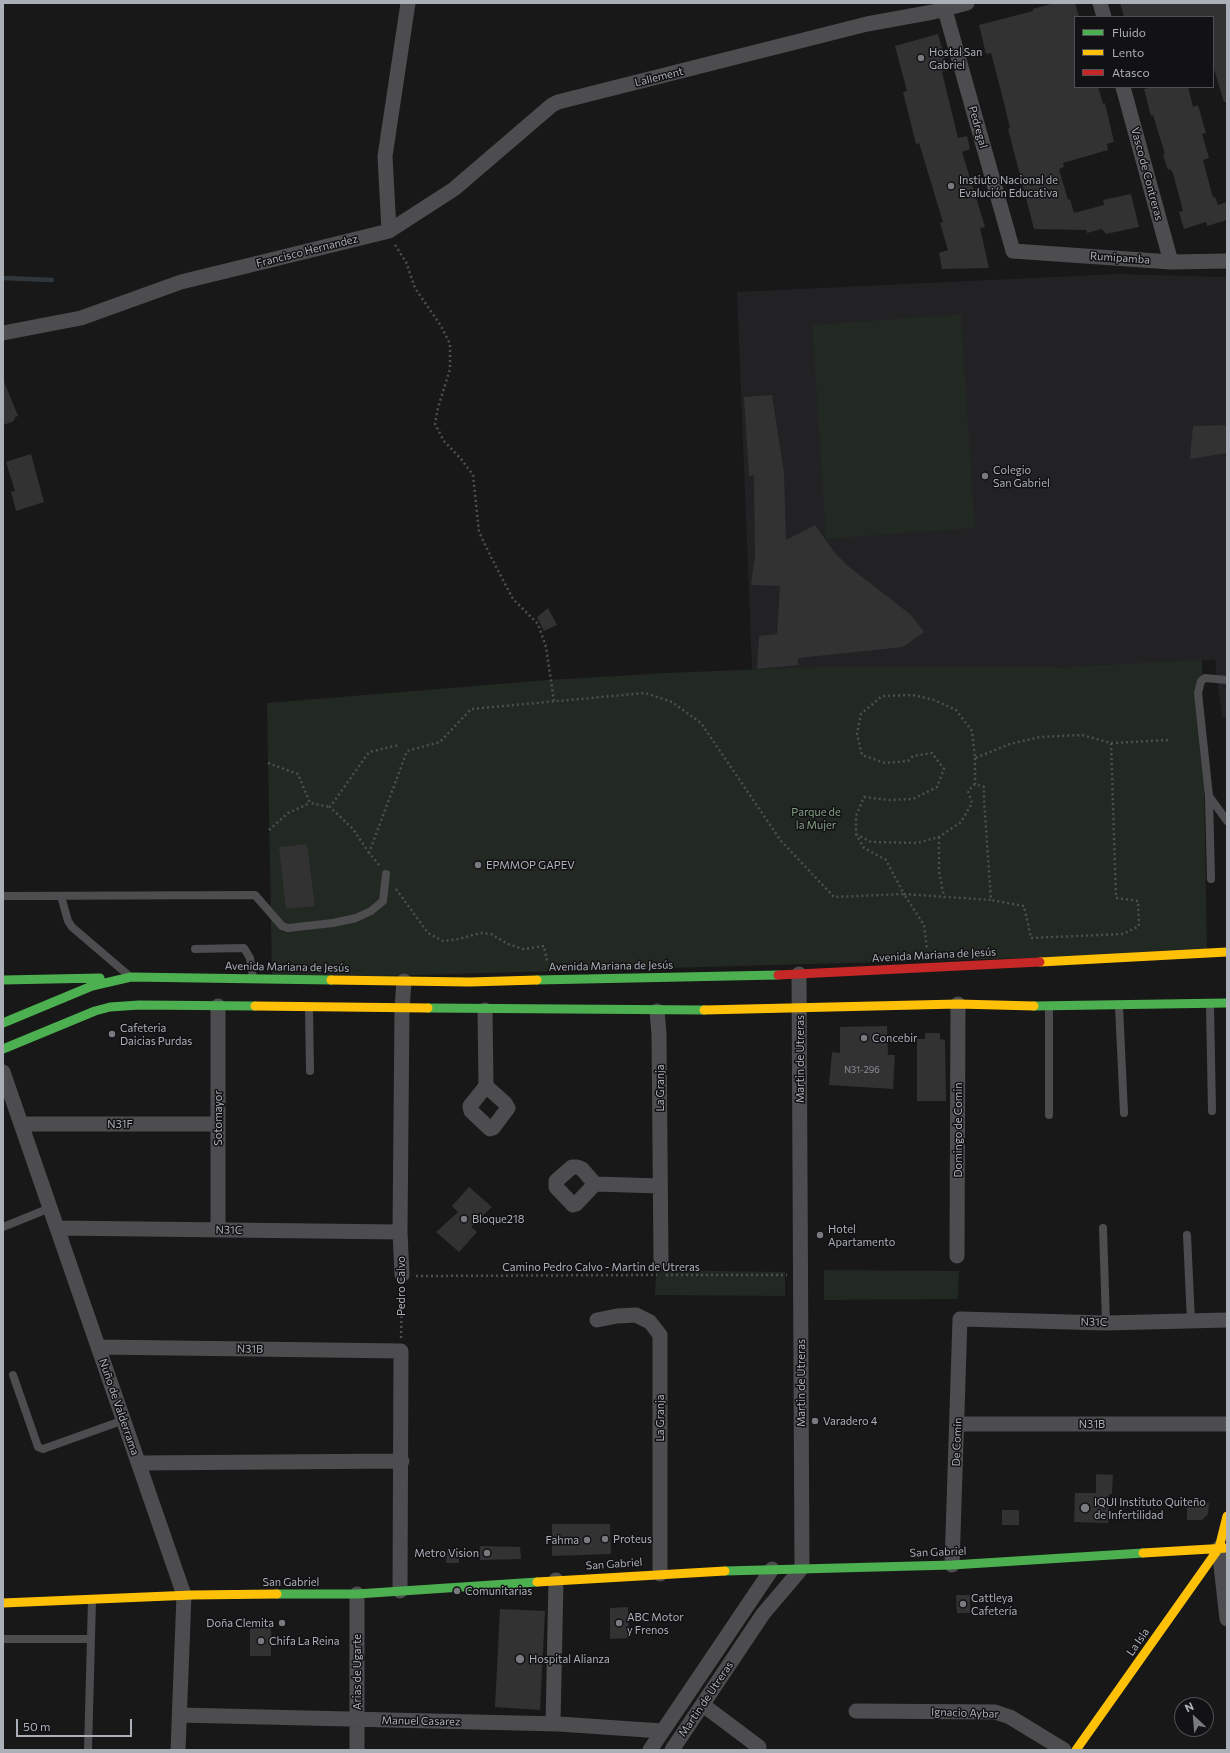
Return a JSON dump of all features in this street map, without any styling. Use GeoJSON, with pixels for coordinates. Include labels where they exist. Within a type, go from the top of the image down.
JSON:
{"type":"FeatureCollection","features":[{"type":"Feature","properties":{"kind":"main road","name":"Avenida Mariana de Jesús"},"geometry":{"type":"LineString","coordinates":[[3,1023],[92,986],[131,978],[253,978],[404,981],[470,988],[799,974],[1227,952]]}},
{"type":"Feature","properties":{"kind":"main road"},"geometry":{"type":"LineString","coordinates":[[3,980],[131,978]]}},
{"type":"Feature","properties":{"kind":"main road"},"geometry":{"type":"LineString","coordinates":[[470,988],[478,1010]]}},
{"type":"Feature","properties":{"kind":"main road"},"geometry":{"type":"LineString","coordinates":[[3,1049],[95,1010],[110,1007],[139,1005],[657,1011],[958,1004],[1049,1006],[1227,1004]]}},
{"type":"Feature","properties":{"kind":"main road"},"geometry":{"type":"LineString","coordinates":[[1223,1548],[1227,1516]]}},
{"type":"Feature","properties":{"kind":"main road","name":"San Gabriel"},"geometry":{"type":"LineString","coordinates":[[3,1603],[184,1595],[357,1594],[660,1574],[952,1564],[1223,1548]]}},
{"type":"Feature","properties":{"kind":"main road","name":"La Isla"},"geometry":{"type":"LineString","coordinates":[[1076,1750],[1223,1548]]}},
{"type":"Feature","properties":{"kind":"street"},"geometry":{"type":"LineString","coordinates":[[389,231],[385,156],[408,3]]}},
{"type":"Feature","properties":{"kind":"street","name":"Lallement"},"geometry":{"type":"LineString","coordinates":[[389,231],[454,189],[534,120],[558,102],[867,24],[944,6],[967,3]]}},
{"type":"Feature","properties":{"kind":"street"},"geometry":{"type":"LineString","coordinates":[[1100,3],[1104,16]]}},
{"type":"Feature","properties":{"kind":"street","name":"Pedregal"},"geometry":{"type":"LineString","coordinates":[[944,6],[1013,251]]}},
{"type":"Feature","properties":{"kind":"street","name":"Vasco de Contreras"},"geometry":{"type":"LineString","coordinates":[[1123,88],[1172,262]]}},
{"type":"Feature","properties":{"kind":"street","name":"Francisco Hernandez"},"geometry":{"type":"LineString","coordinates":[[3,333],[81,318],[181,282],[389,231]]}},
{"type":"Feature","properties":{"kind":"street","name":"Rumipamba"},"geometry":{"type":"LineString","coordinates":[[1013,251],[1172,262],[1227,261]]}},
{"type":"Feature","properties":{"kind":"street","name":"Martin de Utreras"},"geometry":{"type":"LineString","coordinates":[[672,1750],[763,1614],[802,1568],[799,974]]}},
{"type":"Feature","properties":{"kind":"street","name":"Pedro Calvo"},"geometry":{"type":"LineString","coordinates":[[402,1275],[400,1232],[402,1009],[404,981]]}},
{"type":"Feature","properties":{"kind":"street","name":"Domingo de Comin"},"geometry":{"type":"LineString","coordinates":[[957,1256],[958,1004]]}},
{"type":"Feature","properties":{"kind":"street","name":"Sotomayor"},"geometry":{"type":"LineString","coordinates":[[218,1006],[218,1230]]}},
{"type":"Feature","properties":{"kind":"street"},"geometry":{"type":"LineString","coordinates":[[478,1010],[486,1086]]}},
{"type":"Feature","properties":{"kind":"street","name":"La Granja"},"geometry":{"type":"LineString","coordinates":[[657,1011],[659,1034],[661,1261]]}},
{"type":"Feature","properties":{"kind":"street","name":"Nuño de Valderrama"},"geometry":{"type":"LineString","coordinates":[[3,1072],[184,1595],[178,1750]]}},
{"type":"Feature","properties":{"kind":"street","name":"N31F"},"geometry":{"type":"LineString","coordinates":[[21,1124],[218,1124]]}},
{"type":"Feature","properties":{"kind":"street"},"geometry":{"type":"LineString","coordinates":[[595,1184],[660,1186]]}},
{"type":"Feature","properties":{"kind":"street","name":"N31C"},"geometry":{"type":"LineString","coordinates":[[57,1228],[400,1232]]}},
{"type":"Feature","properties":{"kind":"street","name":"La Granja"},"geometry":{"type":"LineString","coordinates":[[597,1320],[617,1316],[636,1315],[650,1322],[660,1335],[660,1574]]}},
{"type":"Feature","properties":{"kind":"street","name":"N31C"},"geometry":{"type":"LineString","coordinates":[[960,1319],[1106,1323],[1227,1320]]}},
{"type":"Feature","properties":{"kind":"street","name":"De Comin"},"geometry":{"type":"LineString","coordinates":[[952,1564],[958,1424],[960,1319]]}},
{"type":"Feature","properties":{"kind":"street","name":"N31B"},"geometry":{"type":"LineString","coordinates":[[98,1347],[401,1350]]}},
{"type":"Feature","properties":{"kind":"street"},"geometry":{"type":"LineString","coordinates":[[400,1591],[402,1460],[401,1350]]}},
{"type":"Feature","properties":{"kind":"street","name":"N31B"},"geometry":{"type":"LineString","coordinates":[[958,1424],[1227,1424]]}},
{"type":"Feature","properties":{"kind":"street"},"geometry":{"type":"LineString","coordinates":[[139,1463],[402,1460]]}},
{"type":"Feature","properties":{"kind":"street"},"geometry":{"type":"LineString","coordinates":[[1223,1548],[1227,1619]]}},
{"type":"Feature","properties":{"kind":"street","name":"Martin de Utreras"},"geometry":{"type":"LineString","coordinates":[[650,1750],[772,1569]]}},
{"type":"Feature","properties":{"kind":"street"},"geometry":{"type":"LineString","coordinates":[[553,1723],[556,1580]]}},
{"type":"Feature","properties":{"kind":"street","name":"Arias de Ugarte"},"geometry":{"type":"LineString","coordinates":[[357,1594],[357,1750]]}},
{"type":"Feature","properties":{"kind":"street"},"geometry":{"type":"LineString","coordinates":[[703,1705],[759,1747]]}},
{"type":"Feature","properties":{"kind":"street","name":"Ignacio Aybar"},"geometry":{"type":"LineString","coordinates":[[856,1711],[995,1712],[1010,1717],[1064,1750]]}},
{"type":"Feature","properties":{"kind":"street","name":"Manuel Casarez"},"geometry":{"type":"LineString","coordinates":[[180,1715],[553,1723],[662,1731]]}},
{"type":"Feature","properties":{"kind":"lane"},"geometry":{"type":"LineString","coordinates":[[1211,879],[1209,796],[1198,706],[1199,686],[1201,681],[1205,678],[1227,680]]}},
{"type":"Feature","properties":{"kind":"lane"},"geometry":{"type":"LineString","coordinates":[[1209,796],[1227,821]]}},
{"type":"Feature","properties":{"kind":"lane"},"geometry":{"type":"LineString","coordinates":[[3,896],[254,895],[282,926],[288,928],[356,918],[371,911],[383,900],[386,874]]}},
{"type":"Feature","properties":{"kind":"lane"},"geometry":{"type":"LineString","coordinates":[[60,896],[68,921],[72,927],[131,978]]}},
{"type":"Feature","properties":{"kind":"lane"},"geometry":{"type":"LineString","coordinates":[[195,949],[244,948],[250,958],[253,978]]}},
{"type":"Feature","properties":{"kind":"lane"},"geometry":{"type":"LineString","coordinates":[[1210,1004],[1212,1111]]}},
{"type":"Feature","properties":{"kind":"lane"},"geometry":{"type":"LineString","coordinates":[[1119,1005],[1124,1113]]}},
{"type":"Feature","properties":{"kind":"lane"},"geometry":{"type":"LineString","coordinates":[[1049,1006],[1049,1116]]}},
{"type":"Feature","properties":{"kind":"lane"},"geometry":{"type":"LineString","coordinates":[[309,1007],[310,1071]]}},
{"type":"Feature","properties":{"kind":"lane"},"geometry":{"type":"LineString","coordinates":[[3,1227],[50,1208]]}},
{"type":"Feature","properties":{"kind":"lane"},"geometry":{"type":"LineString","coordinates":[[1103,1228],[1106,1323]]}},
{"type":"Feature","properties":{"kind":"lane"},"geometry":{"type":"LineString","coordinates":[[1187,1235],[1191,1321]]}},
{"type":"Feature","properties":{"kind":"lane"},"geometry":{"type":"LineString","coordinates":[[13,1375],[38,1447],[43,1449],[124,1420]]}},
{"type":"Feature","properties":{"kind":"lane"},"geometry":{"type":"LineString","coordinates":[[88,1750],[92,1599]]}},
{"type":"Feature","properties":{"kind":"lane"},"geometry":{"type":"LineString","coordinates":[[3,1639],[91,1639]]}},
{"type":"Feature","properties":{"kind":"path"},"geometry":{"type":"LineString","coordinates":[[389,231],[394,244],[406,262],[416,288],[441,326],[450,344],[450,369],[435,424],[444,441],[461,459],[473,475],[479,532],[492,559],[513,599],[538,624],[546,648],[554,701]]}},
{"type":"Feature","properties":{"kind":"path"},"geometry":{"type":"LineString","coordinates":[[369,853],[407,752],[440,742],[470,709],[645,693],[672,702],[701,723],[781,841],[834,897],[904,894],[991,900],[1024,906],[1032,938],[1123,934],[1139,926],[1138,901],[1116,898],[1111,742]]}},
{"type":"Feature","properties":{"kind":"path"},"geometry":{"type":"LineString","coordinates":[[856,834],[871,842],[917,843],[939,837],[961,822],[972,803],[968,791],[975,784],[975,758],[972,732],[956,710],[934,700],[913,695],[882,696],[860,714],[857,734],[862,755],[885,763],[908,761],[913,756],[932,753],[944,769],[937,787],[913,799],[889,800],[864,797],[856,816],[856,834],[864,848],[886,860],[904,894],[924,925],[929,967]]}},
{"type":"Feature","properties":{"kind":"path"},"geometry":{"type":"LineString","coordinates":[[975,758],[1010,744],[1040,737],[1082,735],[1111,742],[1170,740]]}},
{"type":"Feature","properties":{"kind":"path"},"geometry":{"type":"LineString","coordinates":[[330,807],[369,752],[400,745]]}},
{"type":"Feature","properties":{"kind":"path"},"geometry":{"type":"LineString","coordinates":[[268,763],[298,774],[310,803]]}},
{"type":"Feature","properties":{"kind":"path"},"geometry":{"type":"LineString","coordinates":[[975,784],[984,786],[991,900]]}},
{"type":"Feature","properties":{"kind":"path"},"geometry":{"type":"LineString","coordinates":[[269,830],[288,813],[310,803],[330,807],[353,830],[428,934],[443,941],[459,939],[480,933],[491,934],[508,944],[523,949],[544,946],[547,961]]}},
{"type":"Feature","properties":{"kind":"path"},"geometry":{"type":"LineString","coordinates":[[939,837],[939,871],[944,897]]}},
{"type":"Feature","properties":{"kind":"path","name":"Camino Pedro Calvo - Martin de Utreras"},"geometry":{"type":"LineString","coordinates":[[402,1275],[801,1275]]}},
{"type":"Feature","properties":{"kind":"path","name":"Pedro Calvo"},"geometry":{"type":"LineString","coordinates":[[401,1350],[402,1275]]}},
{"type":"Feature","properties":{"kind":"shaded area","name":"Colegio San Gabriel"},"geometry":{"type":"Polygon","coordinates":[[[1117,274],[1227,277],[1227,717],[1222,718],[1215,660],[1056,667],[752,669],[737,292],[1117,274]]]}},
{"type":"Feature","properties":{"kind":"green space"},"geometry":{"type":"Polygon","coordinates":[[[961,314],[975,528],[826,539],[812,325],[961,314]]]}},
{"type":"Feature","properties":{"kind":"green space","name":"Parque de la Mujer"},"geometry":{"type":"Polygon","coordinates":[[[1202,660],[1207,953],[272,979],[267,703],[547,680],[667,673],[812,667],[1056,667],[1202,660]]]}},
{"type":"Feature","properties":{"kind":"green space"},"geometry":{"type":"Polygon","coordinates":[[[656,1270],[785,1272],[785,1296],[655,1295],[656,1270]]]}},
{"type":"Feature","properties":{"kind":"green space"},"geometry":{"type":"Polygon","coordinates":[[[824,1270],[959,1271],[958,1299],[824,1300],[824,1270]]]}},
{"type":"Feature","properties":{"kind":"building"},"geometry":{"type":"Polygon","coordinates":[[[1054,3],[1075,3],[1079,16],[1074,16],[1074,88],[1098,88],[1103,104],[1105,103],[1114,142],[1107,144],[1108,150],[1063,163],[1064,167],[1059,169],[1068,200],[1070,199],[1074,213],[1104,205],[1103,200],[1131,194],[1139,227],[1106,234],[1102,229],[1087,233],[1086,230],[1034,229],[1008,129],[1010,128],[991,53],[986,54],[979,25],[1033,11],[1033,9],[1054,3]]]}},
{"type":"Feature","properties":{"kind":"building"},"geometry":{"type":"Polygon","coordinates":[[[1120,3],[1227,3],[1227,102],[1224,102],[1214,69],[1214,16],[1124,16],[1120,3]]]}},
{"type":"Feature","properties":{"kind":"building"},"geometry":{"type":"Polygon","coordinates":[[[938,34],[948,70],[942,72],[958,138],[967,136],[970,149],[962,152],[985,227],[980,228],[989,268],[942,269],[939,253],[948,250],[940,223],[943,222],[919,143],[916,144],[903,92],[907,91],[895,46],[938,34]]]}},
{"type":"Feature","properties":{"kind":"building"},"geometry":{"type":"Polygon","coordinates":[[[1188,88],[1193,107],[1198,105],[1206,133],[1202,134],[1209,158],[1203,160],[1213,198],[1215,197],[1218,205],[1227,202],[1227,220],[1207,226],[1206,222],[1184,229],[1179,212],[1183,211],[1173,173],[1170,169],[1168,170],[1163,155],[1165,154],[1153,115],[1151,116],[1144,89],[1188,88]]]}},
{"type":"Feature","properties":{"kind":"building"},"geometry":{"type":"Polygon","coordinates":[[[3,379],[18,416],[15,417],[14,421],[3,425],[3,379]]]}},
{"type":"Feature","properties":{"kind":"building"},"geometry":{"type":"Polygon","coordinates":[[[772,395],[784,473],[786,540],[815,525],[835,553],[848,566],[911,615],[924,632],[903,647],[798,658],[798,665],[757,669],[759,636],[777,634],[780,586],[751,585],[755,556],[754,475],[749,476],[744,397],[772,395]]]}},
{"type":"Feature","properties":{"kind":"building"},"geometry":{"type":"Polygon","coordinates":[[[1227,425],[1227,453],[1190,459],[1193,426],[1227,425]]]}},
{"type":"Feature","properties":{"kind":"building"},"geometry":{"type":"Polygon","coordinates":[[[31,454],[44,502],[16,511],[11,492],[15,491],[6,462],[31,454]]]}},
{"type":"Feature","properties":{"kind":"building"},"geometry":{"type":"Polygon","coordinates":[[[548,608],[557,625],[544,631],[537,617],[548,608]]]}},
{"type":"Feature","properties":{"kind":"building"},"geometry":{"type":"Polygon","coordinates":[[[307,844],[315,906],[286,909],[279,847],[307,844]]]}},
{"type":"Feature","properties":{"kind":"building"},"geometry":{"type":"Polygon","coordinates":[[[887,1026],[888,1055],[895,1055],[893,1089],[829,1085],[832,1052],[840,1053],[840,1027],[887,1026]]]}},
{"type":"Feature","properties":{"kind":"building"},"geometry":{"type":"Polygon","coordinates":[[[925,1033],[940,1033],[940,1039],[945,1040],[946,1101],[917,1101],[917,1039],[925,1039],[925,1033]]]}},
{"type":"Feature","properties":{"kind":"building","name":"Bloque218"},"geometry":{"type":"Polygon","coordinates":[[[469,1187],[492,1207],[471,1227],[477,1232],[459,1252],[436,1232],[458,1212],[452,1206],[469,1187]]]}},
{"type":"Feature","properties":{"kind":"building"},"geometry":{"type":"Polygon","coordinates":[[[1096,1474],[1113,1475],[1112,1494],[1109,1494],[1108,1523],[1074,1522],[1075,1493],[1096,1493],[1096,1474]]]}},
{"type":"Feature","properties":{"kind":"building"},"geometry":{"type":"Polygon","coordinates":[[[1187,1502],[1209,1503],[1208,1514],[1202,1520],[1187,1520],[1187,1502]]]}},
{"type":"Feature","properties":{"kind":"building"},"geometry":{"type":"Polygon","coordinates":[[[1002,1510],[1019,1510],[1019,1525],[1002,1525],[1002,1510]]]}},
{"type":"Feature","properties":{"kind":"building"},"geometry":{"type":"Polygon","coordinates":[[[552,1524],[610,1524],[611,1554],[552,1556],[552,1524]]]}},
{"type":"Feature","properties":{"kind":"building"},"geometry":{"type":"Polygon","coordinates":[[[480,1546],[520,1547],[521,1559],[480,1560],[480,1546]]]}},
{"type":"Feature","properties":{"kind":"building"},"geometry":{"type":"Polygon","coordinates":[[[447,1550],[459,1550],[459,1563],[446,1563],[447,1550]]]}},
{"type":"Feature","properties":{"kind":"building","name":"Cattleya Cafetería"},"geometry":{"type":"Polygon","coordinates":[[[956,1595],[970,1595],[970,1613],[957,1613],[956,1595]]]}},
{"type":"Feature","properties":{"kind":"building","name":"ABC Motor y Frenos"},"geometry":{"type":"Polygon","coordinates":[[[628,1607],[629,1638],[610,1639],[610,1608],[628,1607]]]}},
{"type":"Feature","properties":{"kind":"building","name":"Hospital Alianza"},"geometry":{"type":"Polygon","coordinates":[[[500,1609],[545,1611],[540,1710],[495,1707],[500,1609]]]}},
{"type":"Feature","properties":{"kind":"building","name":"Chifa La Reina"},"geometry":{"type":"Polygon","coordinates":[[[250,1625],[271,1625],[271,1656],[250,1656],[250,1625]]]}},
{"type":"Feature","properties":{"kind":"waterway"},"geometry":{"type":"LineString","coordinates":[[3,278],[52,280]]}},
{"type":"Feature","properties":{"kind":"traffic: fast"},"geometry":{"type":"LineString","coordinates":[[537,980],[778,975]]}},
{"type":"Feature","properties":{"kind":"traffic: fast"},"geometry":{"type":"LineString","coordinates":[[3,1023],[92,986],[131,977],[331,980]]}},
{"type":"Feature","properties":{"kind":"traffic: fast"},"geometry":{"type":"LineString","coordinates":[[3,980],[100,978]]}},
{"type":"Feature","properties":{"kind":"traffic: fast"},"geometry":{"type":"LineString","coordinates":[[1034,1006],[1227,1003]]}},
{"type":"Feature","properties":{"kind":"traffic: fast"},"geometry":{"type":"LineString","coordinates":[[3,1049],[95,1011],[110,1007],[139,1005],[255,1006]]}},
{"type":"Feature","properties":{"kind":"traffic: fast"},"geometry":{"type":"LineString","coordinates":[[428,1008],[704,1010]]}},
{"type":"Feature","properties":{"kind":"traffic: fast"},"geometry":{"type":"LineString","coordinates":[[725,1571],[952,1565],[1143,1553]]}},
{"type":"Feature","properties":{"kind":"traffic: fast"},"geometry":{"type":"LineString","coordinates":[[277,1594],[357,1594],[537,1582]]}},
{"type":"Feature","properties":{"kind":"traffic: slow"},"geometry":{"type":"LineString","coordinates":[[1040,962],[1227,952]]}},
{"type":"Feature","properties":{"kind":"traffic: slow"},"geometry":{"type":"LineString","coordinates":[[331,980],[470,982],[537,980]]}},
{"type":"Feature","properties":{"kind":"traffic: slow"},"geometry":{"type":"LineString","coordinates":[[704,1010],[958,1004],[1034,1006]]}},
{"type":"Feature","properties":{"kind":"traffic: slow"},"geometry":{"type":"LineString","coordinates":[[255,1006],[428,1008]]}},
{"type":"Feature","properties":{"kind":"traffic: slow"},"geometry":{"type":"LineString","coordinates":[[1076,1750],[1219,1548],[1227,1516]]}},
{"type":"Feature","properties":{"kind":"traffic: slow"},"geometry":{"type":"LineString","coordinates":[[1143,1553],[1227,1548]]}},
{"type":"Feature","properties":{"kind":"traffic: slow"},"geometry":{"type":"LineString","coordinates":[[537,1582],[725,1571]]}},
{"type":"Feature","properties":{"kind":"traffic: slow"},"geometry":{"type":"LineString","coordinates":[[3,1603],[192,1595],[277,1594]]}},
{"type":"Feature","properties":{"kind":"traffic: jam"},"geometry":{"type":"LineString","coordinates":[[778,975],[1040,962]]}},
{"type":"Feature","properties":{"kind":"place","name":"Hostal San Gabriel"},"geometry":{"type":"Point","coordinates":[921,58]}},
{"type":"Feature","properties":{"kind":"place","name":"Instiuto Nacional de Evalución Educativa"},"geometry":{"type":"Point","coordinates":[951,186]}},
{"type":"Feature","properties":{"kind":"place","name":"Colegio San Gabriel"},"geometry":{"type":"Point","coordinates":[985,476]}},
{"type":"Feature","properties":{"kind":"place","name":"EPMMOP GAPEV"},"geometry":{"type":"Point","coordinates":[478,865]}},
{"type":"Feature","properties":{"kind":"place","name":"Cafeteria Daicias Purdas"},"geometry":{"type":"Point","coordinates":[112,1034]}},
{"type":"Feature","properties":{"kind":"place","name":"Concebir"},"geometry":{"type":"Point","coordinates":[864,1038]}},
{"type":"Feature","properties":{"kind":"place","name":"Bloque218"},"geometry":{"type":"Point","coordinates":[464,1219]}},
{"type":"Feature","properties":{"kind":"place","name":"Hotel Apartamento"},"geometry":{"type":"Point","coordinates":[820,1235]}},
{"type":"Feature","properties":{"kind":"place","name":"Varadero 4"},"geometry":{"type":"Point","coordinates":[815,1421]}},
{"type":"Feature","properties":{"kind":"place","name":"IQUI Instituto Quiteño de Infertilidad"},"geometry":{"type":"Point","coordinates":[1085,1508]}},
{"type":"Feature","properties":{"kind":"place","name":"Proteus"},"geometry":{"type":"Point","coordinates":[605,1539]}},
{"type":"Feature","properties":{"kind":"place","name":"Fahma"},"geometry":{"type":"Point","coordinates":[587,1540]}},
{"type":"Feature","properties":{"kind":"place","name":"Metro Vision"},"geometry":{"type":"Point","coordinates":[487,1553]}},
{"type":"Feature","properties":{"kind":"place","name":"Comunitarias"},"geometry":{"type":"Point","coordinates":[457,1591]}},
{"type":"Feature","properties":{"kind":"place","name":"Cattleya Cafetería"},"geometry":{"type":"Point","coordinates":[963,1604]}},
{"type":"Feature","properties":{"kind":"place","name":"Doña Clemita"},"geometry":{"type":"Point","coordinates":[282,1623]}},
{"type":"Feature","properties":{"kind":"place","name":"ABC Motor y Frenos"},"geometry":{"type":"Point","coordinates":[619,1623]}},
{"type":"Feature","properties":{"kind":"place","name":"Chifa La Reina"},"geometry":{"type":"Point","coordinates":[261,1641]}},
{"type":"Feature","properties":{"kind":"place","name":"Hospital Alianza"},"geometry":{"type":"Point","coordinates":[520,1659]}}]}
